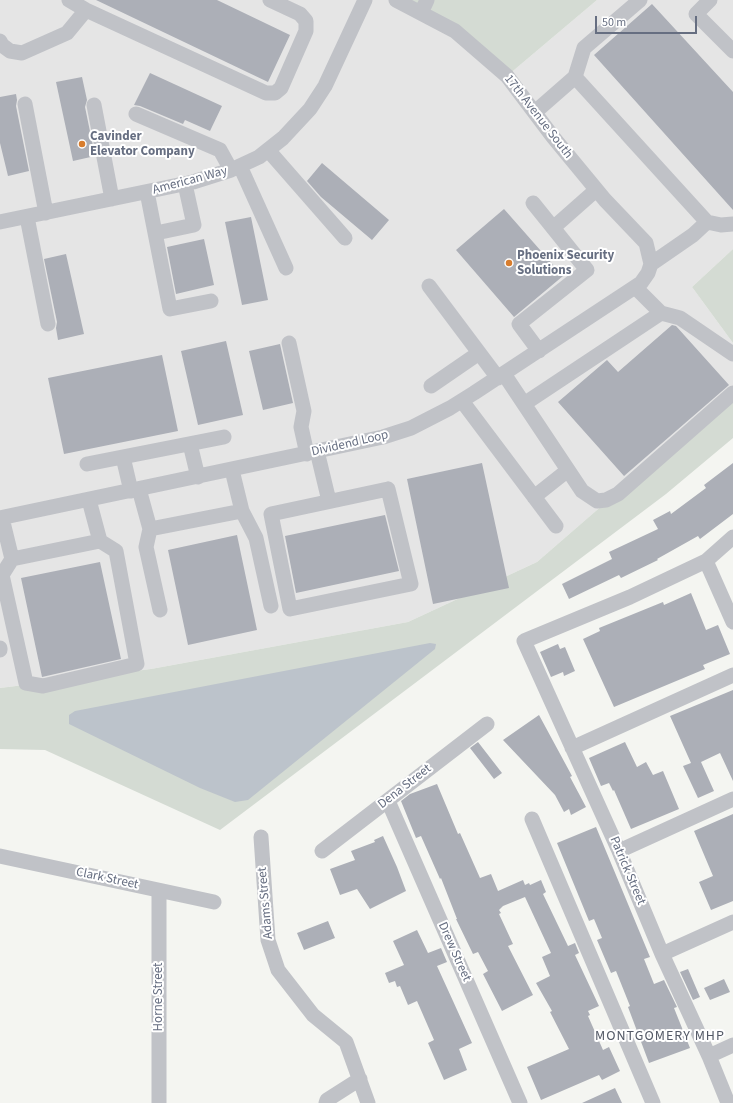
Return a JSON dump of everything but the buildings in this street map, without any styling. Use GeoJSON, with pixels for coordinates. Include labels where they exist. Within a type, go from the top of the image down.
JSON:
{"type":"FeatureCollection","features":[{"type":"Feature","properties":{"kind":"street"},"geometry":{"type":"LineString","coordinates":[[69,0],[86,10],[266,93],[275,93],[281,88],[306,31],[306,21],[300,14],[270,0]]}},
{"type":"Feature","properties":{"kind":"street","name":"American Way"},"geometry":{"type":"LineString","coordinates":[[0,222],[185,184],[235,168],[259,157],[283,138],[310,109],[325,86],[365,0]]}},
{"type":"Feature","properties":{"kind":"street","name":"17th Avenue South"},"geometry":{"type":"LineString","coordinates":[[396,0],[424,7],[455,31],[507,76],[596,190],[646,243],[650,264]]}},
{"type":"Feature","properties":{"kind":"street"},"geometry":{"type":"LineString","coordinates":[[535,112],[575,77],[584,48],[640,0]]}},
{"type":"Feature","properties":{"kind":"street"},"geometry":{"type":"LineString","coordinates":[[710,0],[696,14],[733,52]]}},
{"type":"Feature","properties":{"kind":"street"},"geometry":{"type":"LineString","coordinates":[[0,41],[2,45],[10,51],[22,53],[67,33],[86,10]]}},
{"type":"Feature","properties":{"kind":"street"},"geometry":{"type":"LineString","coordinates":[[575,77],[707,222],[721,225],[733,224]]}},
{"type":"Feature","properties":{"kind":"street"},"geometry":{"type":"LineString","coordinates":[[25,104],[46,213]]}},
{"type":"Feature","properties":{"kind":"street"},"geometry":{"type":"LineString","coordinates":[[94,105],[112,199]]}},
{"type":"Feature","properties":{"kind":"street"},"geometry":{"type":"LineString","coordinates":[[136,114],[220,150],[235,168],[286,268]]}},
{"type":"Feature","properties":{"kind":"street"},"geometry":{"type":"LineString","coordinates":[[268,150],[345,238]]}},
{"type":"Feature","properties":{"kind":"street"},"geometry":{"type":"LineString","coordinates":[[156,233],[194,225],[185,184]]}},
{"type":"Feature","properties":{"kind":"street"},"geometry":{"type":"LineString","coordinates":[[553,228],[596,190]]}},
{"type":"Feature","properties":{"kind":"street"},"geometry":{"type":"LineString","coordinates":[[147,192],[170,309],[211,301]]}},
{"type":"Feature","properties":{"kind":"street"},"geometry":{"type":"LineString","coordinates":[[533,203],[587,270],[519,324],[538,351]]}},
{"type":"Feature","properties":{"kind":"street"},"geometry":{"type":"LineString","coordinates":[[27,217],[48,324]]}},
{"type":"Feature","properties":{"kind":"street"},"geometry":{"type":"LineString","coordinates":[[650,264],[693,235],[707,222]]}},
{"type":"Feature","properties":{"kind":"street","name":"Dividend Loop"},"geometry":{"type":"LineString","coordinates":[[1,518],[383,437],[411,428],[462,401],[641,283],[648,273],[650,264]]}},
{"type":"Feature","properties":{"kind":"street"},"geometry":{"type":"LineString","coordinates":[[429,286],[479,353],[501,376],[524,404],[582,491],[597,501],[606,500],[618,494],[733,393]]}},
{"type":"Feature","properties":{"kind":"street"},"geometry":{"type":"LineString","coordinates":[[635,286],[661,313],[680,318],[733,354]]}},
{"type":"Feature","properties":{"kind":"street"},"geometry":{"type":"LineString","coordinates":[[524,404],[661,313]]}},
{"type":"Feature","properties":{"kind":"street"},"geometry":{"type":"LineString","coordinates":[[289,343],[304,411],[301,427],[312,452],[329,501]]}},
{"type":"Feature","properties":{"kind":"street"},"geometry":{"type":"LineString","coordinates":[[431,386],[479,353]]}},
{"type":"Feature","properties":{"kind":"street"},"geometry":{"type":"LineString","coordinates":[[462,401],[556,526]]}},
{"type":"Feature","properties":{"kind":"street"},"geometry":{"type":"LineString","coordinates":[[86,464],[224,437]]}},
{"type":"Feature","properties":{"kind":"street"},"geometry":{"type":"LineString","coordinates":[[190,444],[198,477]]}},
{"type":"Feature","properties":{"kind":"street"},"geometry":{"type":"LineString","coordinates":[[123,457],[150,529],[146,547],[160,610]]}},
{"type":"Feature","properties":{"kind":"street"},"geometry":{"type":"LineString","coordinates":[[232,470],[242,511],[256,538],[271,606]]}},
{"type":"Feature","properties":{"kind":"street"},"geometry":{"type":"LineString","coordinates":[[534,497],[568,470]]}},
{"type":"Feature","properties":{"kind":"street"},"geometry":{"type":"LineString","coordinates":[[388,489],[411,584],[290,609],[271,514],[329,501],[388,489]]}},
{"type":"Feature","properties":{"kind":"street"},"geometry":{"type":"LineString","coordinates":[[89,500],[100,541],[116,551],[137,664],[43,686],[26,683],[2,575],[12,559],[100,541]]}},
{"type":"Feature","properties":{"kind":"street"},"geometry":{"type":"LineString","coordinates":[[150,529],[242,511]]}},
{"type":"Feature","properties":{"kind":"street"},"geometry":{"type":"LineString","coordinates":[[1,518],[12,559]]}},
{"type":"Feature","properties":{"kind":"street"},"geometry":{"type":"LineString","coordinates":[[733,537],[706,561],[733,622]]}},
{"type":"Feature","properties":{"kind":"street","name":"Patrick Street"},"geometry":{"type":"LineString","coordinates":[[706,561],[630,596],[524,641],[619,851],[662,954],[709,1056],[728,1103]]}},
{"type":"Feature","properties":{"kind":"street"},"geometry":{"type":"LineString","coordinates":[[572,748],[733,675]]}},
{"type":"Feature","properties":{"kind":"street","name":"Dena Street"},"geometry":{"type":"LineString","coordinates":[[322,850],[487,724]]}},
{"type":"Feature","properties":{"kind":"street"},"geometry":{"type":"LineString","coordinates":[[619,851],[733,798]]}},
{"type":"Feature","properties":{"kind":"street","name":"Drew Street"},"geometry":{"type":"LineString","coordinates":[[388,801],[520,1103]]}},
{"type":"Feature","properties":{"kind":"street"},"geometry":{"type":"LineString","coordinates":[[532,819],[653,1103]]}},
{"type":"Feature","properties":{"kind":"street","name":"Adams Street"},"geometry":{"type":"LineString","coordinates":[[261,837],[268,940],[278,970],[312,1014],[346,1042],[368,1103]]}},
{"type":"Feature","properties":{"kind":"street","name":"Clark Street"},"geometry":{"type":"LineString","coordinates":[[0,856],[214,902]]}},
{"type":"Feature","properties":{"kind":"street","name":"Horne Street"},"geometry":{"type":"LineString","coordinates":[[159,1103],[160,891]]}},
{"type":"Feature","properties":{"kind":"street"},"geometry":{"type":"LineString","coordinates":[[662,954],[733,922]]}},
{"type":"Feature","properties":{"kind":"street"},"geometry":{"type":"LineString","coordinates":[[709,1056],[733,1045]]}},
{"type":"Feature","properties":{"kind":"street"},"geometry":{"type":"LineString","coordinates":[[326,1103],[327,1100],[360,1079]]}},
{"type":"Feature","properties":{"kind":"shaded area"},"geometry":{"type":"Polygon","coordinates":[[[0,0],[396,0],[440,24],[507,76],[597,0],[733,0],[733,249],[692,287],[733,343],[733,392],[537,562],[408,622],[151,669],[0,688],[0,0]]]}},
{"type":"Feature","properties":{"kind":"shaded area"},"geometry":{"type":"Polygon","coordinates":[[[396,0],[597,0],[507,76],[455,31],[396,0]]]}},
{"type":"Feature","properties":{"kind":"shaded area"},"geometry":{"type":"Polygon","coordinates":[[[733,249],[733,343],[692,287],[733,249]]]}},
{"type":"Feature","properties":{"kind":"shaded area"},"geometry":{"type":"Polygon","coordinates":[[[733,392],[733,438],[666,494],[220,830],[45,750],[0,749],[0,688],[151,669],[408,622],[537,562],[733,392]]]}},
{"type":"Feature","properties":{"kind":"shaded area"},"geometry":{"type":"Polygon","coordinates":[[[430,643],[436,644],[435,649],[248,800],[235,802],[200,788],[69,724],[69,715],[75,711],[430,643]]]}},
{"type":"Feature","properties":{"kind":"place","name":"Cavinder Elevator Company"},"geometry":{"type":"Point","coordinates":[82,144]}},
{"type":"Feature","properties":{"kind":"place","name":"Phoenix Security Solutions"},"geometry":{"type":"Point","coordinates":[509,263]}},
{"type":"Feature","properties":{"kind":"district","name":"MONTGOMERY MHP"},"geometry":{"type":"Point","coordinates":[660,1037]}}]}
